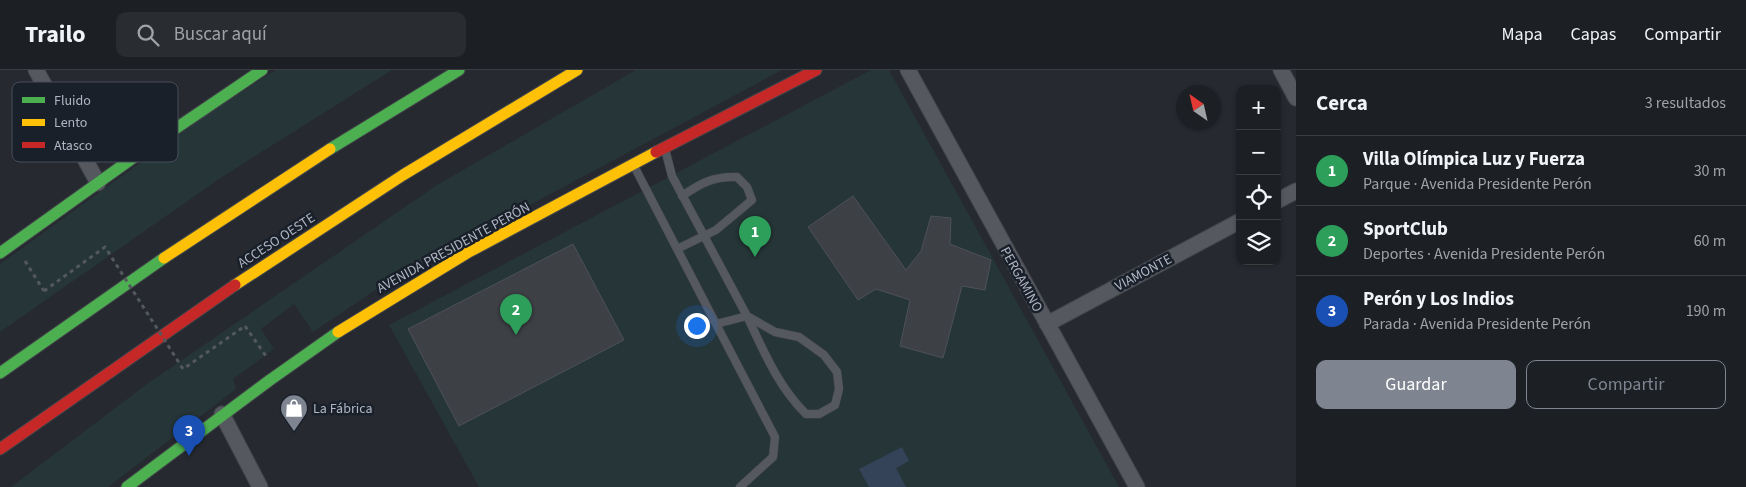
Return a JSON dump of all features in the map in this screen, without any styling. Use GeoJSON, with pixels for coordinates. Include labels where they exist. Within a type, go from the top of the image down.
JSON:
{"type":"FeatureCollection","features":[{"type":"Feature","properties":{"kind":"main road"},"geometry":{"type":"LineString","coordinates":[[178,128],[262,70]]}},
{"type":"Feature","properties":{"kind":"main road"},"geometry":{"type":"LineString","coordinates":[[0,373],[164,257],[390,111],[459,70]]}},
{"type":"Feature","properties":{"kind":"main road","name":"ACCESO OESTE"},"geometry":{"type":"LineString","coordinates":[[0,449],[218,296],[403,175],[577,70]]}},
{"type":"Feature","properties":{"kind":"main road","name":"AVENIDA PRESIDENTE PERÓN"},"geometry":{"type":"LineString","coordinates":[[127,487],[222,414],[352,322],[418,282],[816,70]]}},
{"type":"Feature","properties":{"kind":"main road"},"geometry":{"type":"LineString","coordinates":[[0,253],[128,162]]}},
{"type":"Feature","properties":{"kind":"street"},"geometry":{"type":"LineString","coordinates":[[36,70],[43,82]]}},
{"type":"Feature","properties":{"kind":"street","name":"PERGAMINO"},"geometry":{"type":"LineString","coordinates":[[908,70],[1137,487]]}},
{"type":"Feature","properties":{"kind":"street"},"geometry":{"type":"LineString","coordinates":[[1281,70],[1296,98]]}},
{"type":"Feature","properties":{"kind":"street"},"geometry":{"type":"LineString","coordinates":[[86,162],[98,183]]}},
{"type":"Feature","properties":{"kind":"street"},"geometry":{"type":"LineString","coordinates":[[1281,199],[1296,191]]}},
{"type":"Feature","properties":{"kind":"street","name":"VIAMONTE"},"geometry":{"type":"LineString","coordinates":[[1047,324],[1236,223]]}},
{"type":"Feature","properties":{"kind":"street"},"geometry":{"type":"LineString","coordinates":[[222,414],[260,487]]}},
{"type":"Feature","properties":{"kind":"lane"},"geometry":{"type":"LineString","coordinates":[[665,149],[672,176],[682,196],[747,316],[771,369],[790,398],[806,414],[819,414],[835,405],[839,389],[838,372],[824,355],[799,337],[774,332],[747,316],[716,324]]}},
{"type":"Feature","properties":{"kind":"lane"},"geometry":{"type":"LineString","coordinates":[[634,166],[775,437],[773,457],[740,487]]}},
{"type":"Feature","properties":{"kind":"lane"},"geometry":{"type":"LineString","coordinates":[[677,249],[716,230],[752,200],[747,187],[737,178],[720,176],[696,186],[682,196]]}},
{"type":"Feature","properties":{"kind":"path"},"geometry":{"type":"LineString","coordinates":[[30,257],[23,262],[44,291],[105,247],[183,369],[245,326],[269,361],[263,365]]}},
{"type":"Feature","properties":{"kind":"shaded area"},"geometry":{"type":"Polygon","coordinates":[[[276,70],[392,70],[222,177],[0,332],[0,264],[141,162],[178,162],[178,135],[276,70]]]}},
{"type":"Feature","properties":{"kind":"shaded area"},"geometry":{"type":"Polygon","coordinates":[[[636,70],[782,70],[392,279],[313,332],[294,304],[261,329],[274,349],[233,379],[236,389],[108,487],[11,487],[147,384],[437,185],[636,70]]]}},
{"type":"Feature","properties":{"kind":"shaded area"},"geometry":{"type":"Polygon","coordinates":[[[871,70],[889,70],[1119,487],[479,487],[389,325],[871,70]]]}},
{"type":"Feature","properties":{"kind":"water"},"geometry":{"type":"Polygon","coordinates":[[[902,447],[909,461],[896,468],[906,487],[869,487],[859,469],[902,447]]]}},
{"type":"Feature","properties":{"kind":"building"},"geometry":{"type":"Polygon","coordinates":[[[853,196],[906,270],[921,251],[931,216],[951,218],[950,244],[991,260],[985,290],[962,286],[943,358],[900,346],[910,300],[876,289],[858,300],[808,227],[853,196]]]}},
{"type":"Feature","properties":{"kind":"building"},"geometry":{"type":"Polygon","coordinates":[[[573,244],[624,340],[459,426],[408,329],[573,244]]]}},
{"type":"Feature","properties":{"kind":"traffic: fast"},"geometry":{"type":"LineString","coordinates":[[178,127],[262,70]]}},
{"type":"Feature","properties":{"kind":"traffic: fast"},"geometry":{"type":"LineString","coordinates":[[330,149],[459,70]]}},
{"type":"Feature","properties":{"kind":"traffic: fast"},"geometry":{"type":"LineString","coordinates":[[0,253],[127,162]]}},
{"type":"Feature","properties":{"kind":"traffic: fast"},"geometry":{"type":"LineString","coordinates":[[0,373],[164,258]]}},
{"type":"Feature","properties":{"kind":"traffic: fast"},"geometry":{"type":"LineString","coordinates":[[127,487],[270,380],[338,332]]}},
{"type":"Feature","properties":{"kind":"traffic: slow"},"geometry":{"type":"LineString","coordinates":[[235,285],[403,175],[577,70]]}},
{"type":"Feature","properties":{"kind":"traffic: slow"},"geometry":{"type":"LineString","coordinates":[[164,258],[330,149]]}},
{"type":"Feature","properties":{"kind":"traffic: slow"},"geometry":{"type":"LineString","coordinates":[[338,332],[467,253],[656,152]]}},
{"type":"Feature","properties":{"kind":"traffic: jam"},"geometry":{"type":"LineString","coordinates":[[656,152],[816,70]]}},
{"type":"Feature","properties":{"kind":"traffic: jam"},"geometry":{"type":"LineString","coordinates":[[0,449],[235,285]]}},
{"type":"Feature","properties":{"kind":"place","name":"Villa Olímpica Luz y Fuerza"},"geometry":{"type":"Point","coordinates":[755,257]}},
{"type":"Feature","properties":{"kind":"place","name":"SportClub"},"geometry":{"type":"Point","coordinates":[516,335]}},
{"type":"Feature","properties":{"kind":"place","name":"La Fábrica"},"geometry":{"type":"Point","coordinates":[294,432]}},
{"type":"Feature","properties":{"kind":"place","name":"Perón y Los Indios"},"geometry":{"type":"Point","coordinates":[189,456]}}]}
